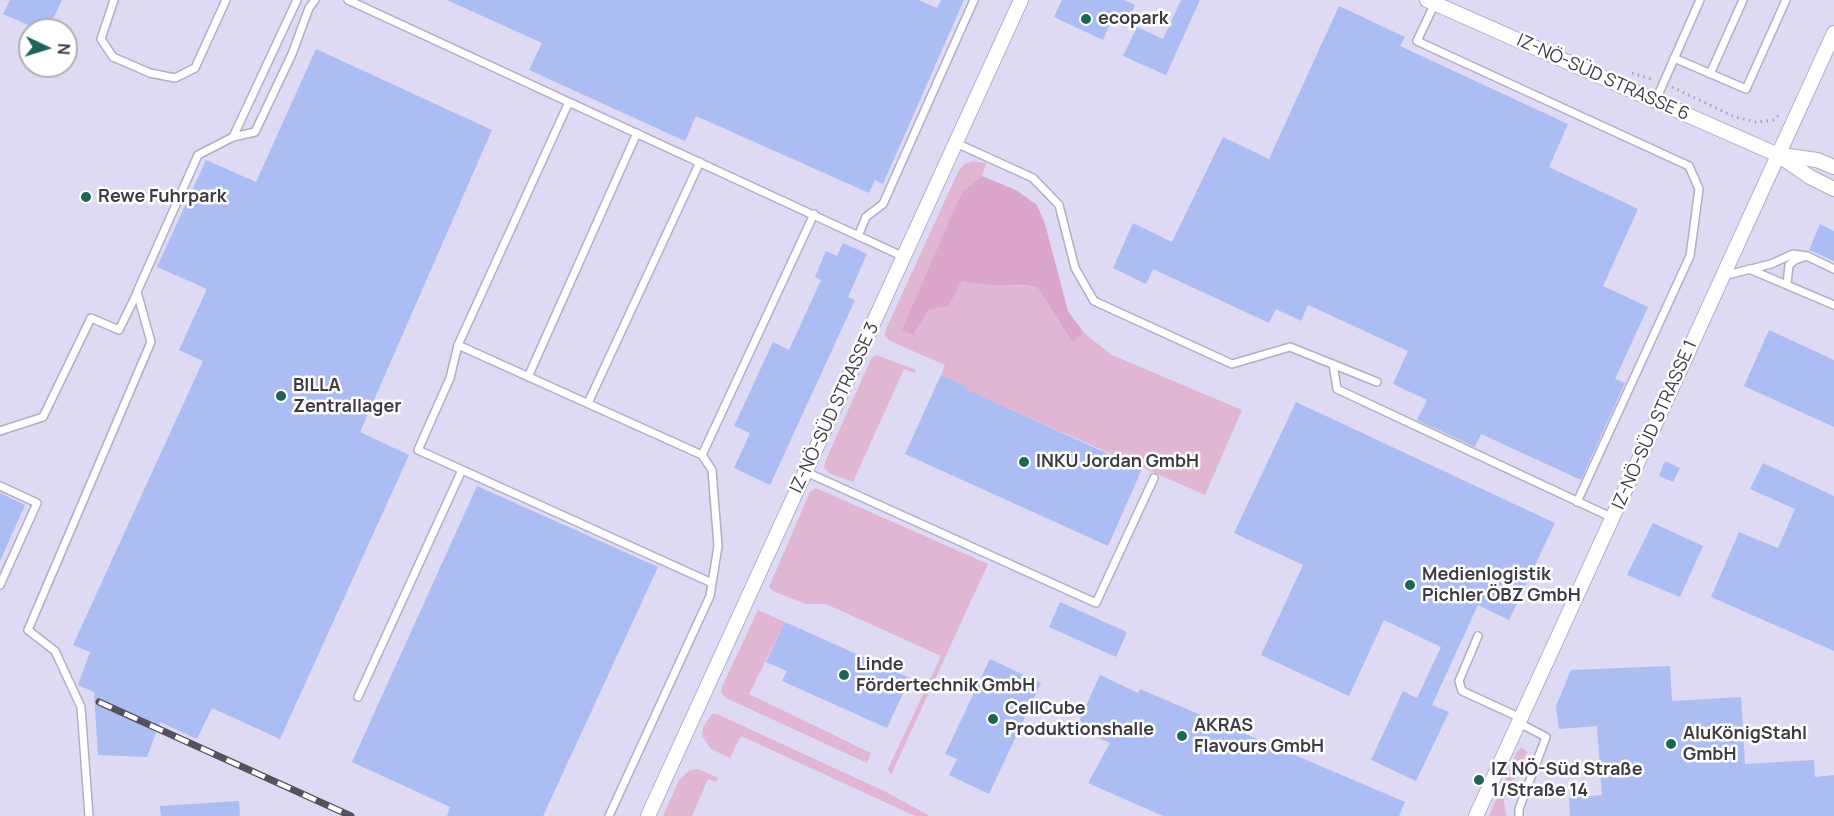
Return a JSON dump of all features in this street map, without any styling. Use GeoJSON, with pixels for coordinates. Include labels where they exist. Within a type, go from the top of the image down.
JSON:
{"type":"FeatureCollection","features":[{"type":"Feature","properties":{"kind":"street","name":"IZ-NÖ-SÜD STRASSE 3"},"geometry":{"type":"LineString","coordinates":[[648,816],[1021,0]]}},
{"type":"Feature","properties":{"kind":"street","name":"IZ-NÖ-SÜD STRASSE 6"},"geometry":{"type":"LineString","coordinates":[[1431,2],[1778,155],[1810,177],[1834,189]]}},
{"type":"Feature","properties":{"kind":"street","name":"IZ-NÖ-SÜD STRASSE 1"},"geometry":{"type":"LineString","coordinates":[[1476,816],[1834,33]]}},
{"type":"Feature","properties":{"kind":"street","name":"IZ-NÖ-SÜD STRASSE 6"},"geometry":{"type":"LineString","coordinates":[[1778,155],[1817,160],[1834,167]]}},
{"type":"Feature","properties":{"kind":"lane"},"geometry":{"type":"LineString","coordinates":[[114,0],[101,39],[113,57],[150,73],[175,78],[195,68],[226,0]]}},
{"type":"Feature","properties":{"kind":"lane"},"geometry":{"type":"LineString","coordinates":[[233,137],[297,0]]}},
{"type":"Feature","properties":{"kind":"lane"},"geometry":{"type":"LineString","coordinates":[[0,431],[43,417],[91,318],[119,330],[198,155],[233,137],[255,132],[315,0]]}},
{"type":"Feature","properties":{"kind":"lane"},"geometry":{"type":"LineString","coordinates":[[348,0],[814,214],[904,258]]}},
{"type":"Feature","properties":{"kind":"lane"},"geometry":{"type":"LineString","coordinates":[[858,236],[866,218],[883,204],[974,0]]}},
{"type":"Feature","properties":{"kind":"lane"},"geometry":{"type":"LineString","coordinates":[[1655,102],[1700,0]]}},
{"type":"Feature","properties":{"kind":"lane"},"geometry":{"type":"LineString","coordinates":[[1710,74],[1743,0]]}},
{"type":"Feature","properties":{"kind":"lane"},"geometry":{"type":"LineString","coordinates":[[1674,58],[1746,89],[1786,0]]}},
{"type":"Feature","properties":{"kind":"lane"},"geometry":{"type":"LineString","coordinates":[[1431,2],[1417,41],[1689,166],[1699,189],[1690,256],[1577,502]]}},
{"type":"Feature","properties":{"kind":"lane"},"geometry":{"type":"LineString","coordinates":[[569,102],[458,345],[450,378],[418,450],[712,583]]}},
{"type":"Feature","properties":{"kind":"lane"},"geometry":{"type":"LineString","coordinates":[[528,377],[637,133]]}},
{"type":"Feature","properties":{"kind":"lane"},"geometry":{"type":"LineString","coordinates":[[956,143],[1033,178],[1059,205],[1075,268],[1094,301],[1232,364],[1290,346],[1377,382]]}},
{"type":"Feature","properties":{"kind":"lane"},"geometry":{"type":"LineString","coordinates":[[588,403],[700,162]]}},
{"type":"Feature","properties":{"kind":"lane"},"geometry":{"type":"LineString","coordinates":[[702,455],[814,214]]}},
{"type":"Feature","properties":{"kind":"lane"},"geometry":{"type":"LineString","coordinates":[[1723,276],[1771,264],[1793,254],[1807,256],[1834,269]]}},
{"type":"Feature","properties":{"kind":"lane"},"geometry":{"type":"LineString","coordinates":[[1788,284],[1789,265],[1807,256]]}},
{"type":"Feature","properties":{"kind":"lane"},"geometry":{"type":"LineString","coordinates":[[1749,269],[1834,305]]}},
{"type":"Feature","properties":{"kind":"lane"},"geometry":{"type":"LineString","coordinates":[[89,816],[81,707],[55,651],[28,630],[151,342],[137,292]]}},
{"type":"Feature","properties":{"kind":"lane"},"geometry":{"type":"LineString","coordinates":[[458,345],[702,455],[712,470],[718,546],[710,596],[609,816]]}},
{"type":"Feature","properties":{"kind":"lane"},"geometry":{"type":"LineString","coordinates":[[1333,364],[1336,389],[1613,518]]}},
{"type":"Feature","properties":{"kind":"lane"},"geometry":{"type":"LineString","coordinates":[[358,697],[462,470]]}},
{"type":"Feature","properties":{"kind":"lane"},"geometry":{"type":"LineString","coordinates":[[806,472],[1096,603],[1154,478]]}},
{"type":"Feature","properties":{"kind":"lane"},"geometry":{"type":"LineString","coordinates":[[0,486],[37,503],[0,585]]}},
{"type":"Feature","properties":{"kind":"lane"},"geometry":{"type":"LineString","coordinates":[[1478,636],[1459,681],[1462,691],[1520,720],[1546,737],[1519,809],[1519,816]]}},
{"type":"Feature","properties":{"kind":"shaded area"},"geometry":{"type":"Polygon","coordinates":[[[0,0],[1834,0],[1834,816],[0,816],[0,0]]]}},
{"type":"Feature","properties":{"kind":"shaded area"},"geometry":{"type":"Polygon","coordinates":[[[973,161],[986,163],[982,176],[962,192],[913,335],[929,310],[949,306],[962,281],[1037,287],[1071,341],[1084,333],[1112,355],[1242,410],[1205,495],[982,397],[944,438],[966,387],[941,375],[945,365],[890,341],[885,336],[886,329],[958,172],[964,164],[973,161]]]}},
{"type":"Feature","properties":{"kind":"shaded area"},"geometry":{"type":"Polygon","coordinates":[[[982,176],[1016,190],[1037,205],[1045,224],[1068,311],[1084,333],[1072,342],[1037,287],[1021,285],[991,285],[962,281],[949,306],[929,310],[913,335],[902,330],[962,192],[982,176]]]}},
{"type":"Feature","properties":{"kind":"shaded area"},"geometry":{"type":"Polygon","coordinates":[[[876,355],[916,370],[915,373],[904,369],[853,482],[829,473],[824,468],[825,462],[871,359],[876,355]]]}},
{"type":"Feature","properties":{"kind":"shaded area"},"geometry":{"type":"Polygon","coordinates":[[[816,488],[988,564],[891,775],[888,769],[941,656],[826,604],[806,604],[773,591],[769,587],[810,492],[816,488]]]}},
{"type":"Feature","properties":{"kind":"shaded area"},"geometry":{"type":"Polygon","coordinates":[[[758,610],[785,622],[749,694],[871,753],[867,763],[726,698],[721,693],[758,610]]]}},
{"type":"Feature","properties":{"kind":"shaded area"},"geometry":{"type":"Polygon","coordinates":[[[712,714],[717,714],[884,791],[930,816],[915,816],[741,736],[730,758],[711,749],[702,736],[703,727],[712,714]]]}},
{"type":"Feature","properties":{"kind":"shaded area"},"geometry":{"type":"Polygon","coordinates":[[[1522,748],[1527,752],[1504,800],[1506,816],[1489,816],[1518,750],[1522,748]]]}},
{"type":"Feature","properties":{"kind":"shaded area"},"geometry":{"type":"Polygon","coordinates":[[[698,769],[718,778],[716,782],[708,779],[692,816],[663,816],[679,780],[690,770],[698,769]]]}},
{"type":"Feature","properties":{"kind":"building"},"geometry":{"type":"Polygon","coordinates":[[[10,0],[62,0],[54,18],[18,18],[18,20],[3,14],[10,0]]]}},
{"type":"Feature","properties":{"kind":"building"},"geometry":{"type":"Polygon","coordinates":[[[447,0],[918,0],[937,8],[941,0],[964,0],[883,184],[875,180],[869,193],[696,116],[685,141],[529,70],[542,43],[447,0]]]}},
{"type":"Feature","properties":{"kind":"building","name":"ecopark"},"geometry":{"type":"Polygon","coordinates":[[[1062,0],[1124,0],[1135,5],[1125,28],[1111,21],[1103,40],[1054,17],[1062,0]]]}},
{"type":"Feature","properties":{"kind":"building"},"geometry":{"type":"Polygon","coordinates":[[[1181,0],[1200,0],[1166,75],[1123,56],[1137,27],[1163,39],[1181,0]]]}},
{"type":"Feature","properties":{"kind":"building"},"geometry":{"type":"Polygon","coordinates":[[[1339,6],[1405,37],[1400,46],[1568,124],[1549,167],[1638,209],[1603,286],[1648,307],[1615,379],[1625,383],[1581,480],[1481,434],[1475,447],[1417,420],[1427,400],[1393,384],[1408,351],[1308,305],[1301,321],[1276,309],[1269,323],[1153,269],[1146,284],[1113,268],[1133,223],[1172,242],[1223,137],[1269,159],[1339,6]]]}},
{"type":"Feature","properties":{"kind":"building","name":"BILLA Zentrallager"},"geometry":{"type":"Polygon","coordinates":[[[316,49],[492,130],[360,432],[409,455],[280,739],[212,708],[197,739],[160,722],[147,757],[98,755],[94,692],[78,685],[90,652],[73,645],[203,361],[179,350],[207,289],[157,267],[206,160],[256,182],[316,49]]]}},
{"type":"Feature","properties":{"kind":"building"},"geometry":{"type":"Polygon","coordinates":[[[1820,224],[1834,231],[1834,261],[1809,250],[1820,224]]]}},
{"type":"Feature","properties":{"kind":"building"},"geometry":{"type":"Polygon","coordinates":[[[843,243],[867,254],[848,297],[855,300],[770,485],[734,468],[750,433],[734,426],[773,342],[789,350],[821,280],[815,277],[826,251],[837,256],[843,243]]]}},
{"type":"Feature","properties":{"kind":"building"},"geometry":{"type":"Polygon","coordinates":[[[1769,330],[1834,360],[1834,427],[1744,386],[1769,330]]]}},
{"type":"Feature","properties":{"kind":"building","name":"INKU Jordan GmbH"},"geometry":{"type":"Polygon","coordinates":[[[941,375],[967,387],[965,389],[1142,469],[1108,546],[905,454],[941,375]]]}},
{"type":"Feature","properties":{"kind":"building","name":"Medienlogistik Pichler ÖBZ GmbH"},"geometry":{"type":"Polygon","coordinates":[[[1296,402],[1555,523],[1509,620],[1478,605],[1432,705],[1449,712],[1416,781],[1371,760],[1403,691],[1417,698],[1441,647],[1384,620],[1349,696],[1261,655],[1303,565],[1234,533],[1296,402]]]}},
{"type":"Feature","properties":{"kind":"building"},"geometry":{"type":"Polygon","coordinates":[[[1665,461],[1680,468],[1673,482],[1659,476],[1665,461]]]}},
{"type":"Feature","properties":{"kind":"building"},"geometry":{"type":"Polygon","coordinates":[[[1763,463],[1834,496],[1834,651],[1711,597],[1739,532],[1778,548],[1795,509],[1750,489],[1763,463]]]}},
{"type":"Feature","properties":{"kind":"building"},"geometry":{"type":"Polygon","coordinates":[[[477,486],[658,567],[543,816],[447,816],[450,807],[352,762],[477,486]]]}},
{"type":"Feature","properties":{"kind":"building"},"geometry":{"type":"Polygon","coordinates":[[[0,493],[25,505],[0,561],[0,493]]]}},
{"type":"Feature","properties":{"kind":"building"},"geometry":{"type":"Polygon","coordinates":[[[1653,523],[1703,546],[1680,597],[1627,575],[1653,523]]]}},
{"type":"Feature","properties":{"kind":"building"},"geometry":{"type":"Polygon","coordinates":[[[1060,602],[1127,632],[1116,657],[1049,627],[1060,602]]]}},
{"type":"Feature","properties":{"kind":"building","name":"Linde Fördertechnik GmbH"},"geometry":{"type":"Polygon","coordinates":[[[785,622],[910,678],[887,728],[782,681],[787,671],[766,662],[785,622]]]}},
{"type":"Feature","properties":{"kind":"building","name":"CellCube Produktionshalle"},"geometry":{"type":"Polygon","coordinates":[[[990,659],[1041,683],[989,794],[949,775],[957,759],[945,754],[990,659]]]}},
{"type":"Feature","properties":{"kind":"building","name":"AluKönigStahl GmbH"},"geometry":{"type":"Polygon","coordinates":[[[1670,666],[1672,701],[1741,697],[1745,764],[1814,760],[1815,777],[1834,775],[1834,816],[1570,816],[1569,798],[1602,795],[1597,726],[1559,729],[1556,706],[1571,670],[1670,666]]]}},
{"type":"Feature","properties":{"kind":"building","name":"AKRAS Flavours GmbH"},"geometry":{"type":"Polygon","coordinates":[[[1100,675],[1138,693],[1140,689],[1405,802],[1399,816],[1163,816],[1088,783],[1110,743],[1076,728],[1100,675]]]}},
{"type":"Feature","properties":{"kind":"building"},"geometry":{"type":"Polygon","coordinates":[[[239,801],[240,816],[161,816],[160,806],[239,801]]]}},
{"type":"Feature","properties":{"kind":"railway"},"geometry":{"type":"LineString","coordinates":[[99,702],[351,816]]}},
{"type":"Feature","properties":{"kind":"place","name":"ecopark"},"geometry":{"type":"Point","coordinates":[1086,19]}},
{"type":"Feature","properties":{"kind":"place","name":"Rewe Fuhrpark"},"geometry":{"type":"Point","coordinates":[86,197]}},
{"type":"Feature","properties":{"kind":"place","name":"BILLA Zentrallager"},"geometry":{"type":"Point","coordinates":[281,396]}},
{"type":"Feature","properties":{"kind":"place","name":"INKU Jordan GmbH"},"geometry":{"type":"Point","coordinates":[1024,462]}},
{"type":"Feature","properties":{"kind":"place","name":"Medienlogistik Pichler ÖBZ GmbH"},"geometry":{"type":"Point","coordinates":[1410,585]}},
{"type":"Feature","properties":{"kind":"place","name":"Linde Fördertechnik GmbH"},"geometry":{"type":"Point","coordinates":[844,675]}},
{"type":"Feature","properties":{"kind":"place","name":"CellCube Produktionshalle"},"geometry":{"type":"Point","coordinates":[993,719]}},
{"type":"Feature","properties":{"kind":"place","name":"AKRAS Flavours GmbH"},"geometry":{"type":"Point","coordinates":[1182,736]}},
{"type":"Feature","properties":{"kind":"place","name":"AluKönigStahl GmbH"},"geometry":{"type":"Point","coordinates":[1671,744]}},
{"type":"Feature","properties":{"kind":"place","name":"IZ NÖ-Süd Straße 1/Straße 14"},"geometry":{"type":"Point","coordinates":[1479,780]}}]}
